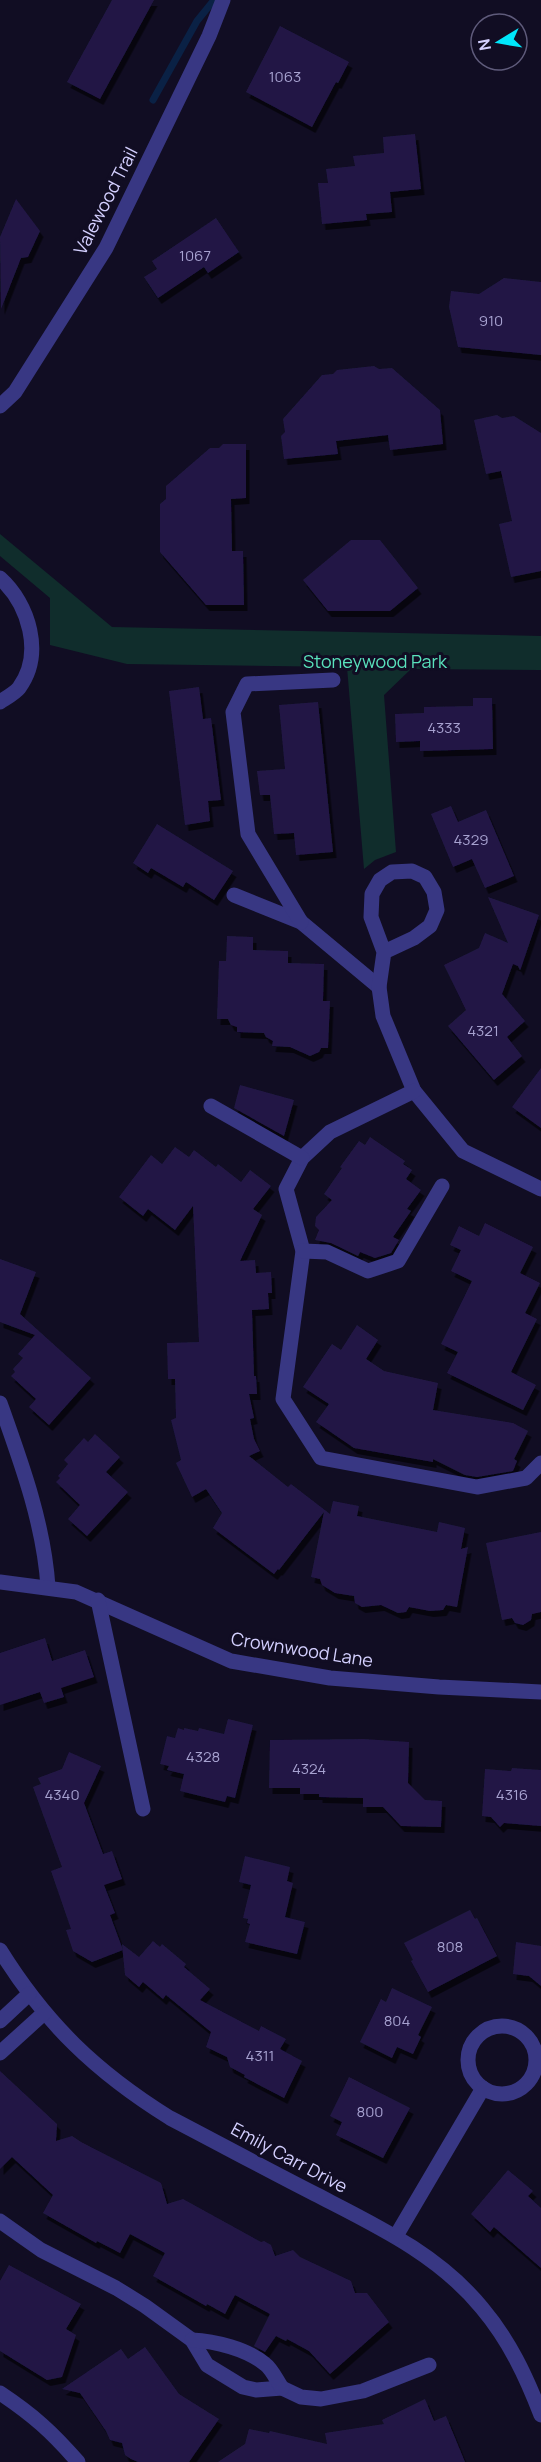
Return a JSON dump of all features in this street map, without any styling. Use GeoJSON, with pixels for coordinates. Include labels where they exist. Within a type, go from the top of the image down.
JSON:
{"type":"FeatureCollection","features":[{"type":"Feature","properties":{"kind":"street","name":"Valewood Trail"},"geometry":{"type":"LineString","coordinates":[[0,406],[15,392],[106,248],[209,36],[223,0]]}},
{"type":"Feature","properties":{"kind":"street"},"geometry":{"type":"LineString","coordinates":[[0,578],[12,589],[30,625],[32,660],[19,689],[0,702]]}},
{"type":"Feature","properties":{"kind":"street"},"geometry":{"type":"LineString","coordinates":[[301,922],[248,834],[233,712],[247,684],[333,680]]}},
{"type":"Feature","properties":{"kind":"street"},"geometry":{"type":"LineString","coordinates":[[384,952],[414,938],[430,926],[437,910],[434,892],[424,878],[412,871],[392,872],[380,880],[372,894],[370,917],[384,952],[380,987],[383,1016],[414,1091],[463,1151],[541,1189]]}},
{"type":"Feature","properties":{"kind":"street"},"geometry":{"type":"LineString","coordinates":[[234,895],[301,922],[380,987]]}},
{"type":"Feature","properties":{"kind":"street"},"geometry":{"type":"LineString","coordinates":[[414,1091],[330,1132],[302,1158],[286,1189],[303,1251],[282,1399],[321,1458],[477,1487],[526,1478],[541,1463]]}},
{"type":"Feature","properties":{"kind":"street"},"geometry":{"type":"LineString","coordinates":[[211,1106],[302,1158]]}},
{"type":"Feature","properties":{"kind":"street"},"geometry":{"type":"LineString","coordinates":[[303,1251],[327,1252],[368,1271],[398,1261],[442,1186]]}},
{"type":"Feature","properties":{"kind":"street"},"geometry":{"type":"LineString","coordinates":[[0,1403],[22,1465],[46,1555],[48,1587]]}},
{"type":"Feature","properties":{"kind":"street","name":"Crownwood Lane"},"geometry":{"type":"LineString","coordinates":[[0,1582],[76,1592],[231,1661],[330,1678],[541,1692]]}},
{"type":"Feature","properties":{"kind":"street"},"geometry":{"type":"LineString","coordinates":[[98,1600],[143,1809]]}},
{"type":"Feature","properties":{"kind":"street","name":"Emily Carr Drive"},"geometry":{"type":"LineString","coordinates":[[0,1950],[44,2013],[88,2058],[136,2097],[170,2118],[396,2236],[439,2265],[481,2306],[501,2331],[519,2364],[541,2415]]}},
{"type":"Feature","properties":{"kind":"street"},"geometry":{"type":"LineString","coordinates":[[0,2021],[29,1994]]}},
{"type":"Feature","properties":{"kind":"street"},"geometry":{"type":"LineString","coordinates":[[0,2053],[44,2013]]}},
{"type":"Feature","properties":{"kind":"street"},"geometry":{"type":"LineString","coordinates":[[507,2026],[521,2031],[531,2043],[536,2057],[534,2072],[526,2085],[513,2092],[497,2094],[483,2088],[473,2077],[468,2063],[470,2048],[478,2035],[491,2027],[507,2026]]}},
{"type":"Feature","properties":{"kind":"street"},"geometry":{"type":"LineString","coordinates":[[396,2236],[483,2088]]}},
{"type":"Feature","properties":{"kind":"street"},"geometry":{"type":"LineString","coordinates":[[0,2220],[16,2234],[41,2250],[116,2288],[192,2340],[207,2365],[243,2387],[256,2390],[282,2388],[301,2397],[321,2399],[340,2397],[363,2391],[429,2365]]}},
{"type":"Feature","properties":{"kind":"street"},"geometry":{"type":"LineString","coordinates":[[192,2340],[214,2341],[227,2345],[266,2364],[282,2388]]}},
{"type":"Feature","properties":{"kind":"street"},"geometry":{"type":"LineString","coordinates":[[0,2393],[28,2411],[51,2430],[78,2462]]}},
{"type":"Feature","properties":{"kind":"green space","name":"Stoneywood Park"},"geometry":{"type":"Polygon","coordinates":[[[0,534],[112,627],[541,636],[541,670],[411,669],[384,695],[396,852],[375,860],[364,869],[347,667],[127,664],[50,645],[50,598],[0,556],[0,534]]]}},
{"type":"Feature","properties":{"kind":"building"},"geometry":{"type":"Polygon","coordinates":[[[112,0],[154,0],[100,99],[67,82],[112,0]]]}},
{"type":"Feature","properties":{"kind":"building"},"geometry":{"type":"Polygon","coordinates":[[[280,26],[349,62],[312,127],[246,92],[280,26]]]}},
{"type":"Feature","properties":{"kind":"building"},"geometry":{"type":"Polygon","coordinates":[[[415,134],[421,189],[390,192],[392,212],[366,214],[367,220],[322,224],[318,183],[328,183],[326,169],[355,166],[353,156],[384,153],[383,137],[415,134]]]}},
{"type":"Feature","properties":{"kind":"building"},"geometry":{"type":"Polygon","coordinates":[[[16,199],[40,231],[28,257],[21,258],[1,309],[0,237],[16,199]]]}},
{"type":"Feature","properties":{"kind":"building"},"geometry":{"type":"Polygon","coordinates":[[[216,218],[239,252],[208,273],[204,267],[158,298],[144,277],[157,269],[152,261],[216,218]]]}},
{"type":"Feature","properties":{"kind":"building"},"geometry":{"type":"Polygon","coordinates":[[[504,278],[541,282],[541,355],[458,347],[449,307],[451,291],[479,294],[504,278]]]}},
{"type":"Feature","properties":{"kind":"building"},"geometry":{"type":"Polygon","coordinates":[[[374,366],[379,369],[392,368],[440,410],[443,444],[390,450],[388,435],[336,441],[338,454],[284,459],[281,436],[285,432],[283,419],[322,375],[333,374],[337,370],[374,366]]]}},
{"type":"Feature","properties":{"kind":"building"},"geometry":{"type":"Polygon","coordinates":[[[497,415],[502,418],[514,416],[541,433],[541,571],[511,577],[499,524],[512,521],[501,471],[486,474],[474,420],[497,415]]]}},
{"type":"Feature","properties":{"kind":"building"},"geometry":{"type":"Polygon","coordinates":[[[223,444],[246,444],[246,498],[231,499],[232,551],[243,551],[244,605],[206,605],[160,552],[160,504],[166,499],[166,486],[210,448],[219,448],[223,444]]]}},
{"type":"Feature","properties":{"kind":"building"},"geometry":{"type":"Polygon","coordinates":[[[351,540],[380,540],[418,588],[390,611],[328,611],[303,580],[351,540]]]}},
{"type":"Feature","properties":{"kind":"building"},"geometry":{"type":"Polygon","coordinates":[[[199,687],[203,719],[211,718],[221,800],[208,801],[210,821],[185,825],[169,691],[199,687]]]}},
{"type":"Feature","properties":{"kind":"building"},"geometry":{"type":"Polygon","coordinates":[[[473,698],[492,698],[493,749],[420,751],[420,741],[396,742],[395,714],[424,713],[424,707],[473,706],[473,698]]]}},
{"type":"Feature","properties":{"kind":"building"},"geometry":{"type":"Polygon","coordinates":[[[318,702],[333,852],[296,855],[294,833],[274,834],[270,795],[260,795],[257,771],[285,769],[279,705],[318,702]]]}},
{"type":"Feature","properties":{"kind":"building"},"geometry":{"type":"Polygon","coordinates":[[[451,806],[458,822],[486,810],[514,876],[485,888],[472,859],[453,867],[431,814],[451,806]]]}},
{"type":"Feature","properties":{"kind":"building"},"geometry":{"type":"Polygon","coordinates":[[[157,824],[233,871],[214,900],[186,882],[183,887],[151,868],[148,873],[133,863],[157,824]]]}},
{"type":"Feature","properties":{"kind":"building"},"geometry":{"type":"Polygon","coordinates":[[[488,897],[539,915],[521,968],[520,970],[513,964],[502,994],[525,1021],[507,1037],[522,1056],[494,1080],[448,1026],[466,1010],[444,965],[479,948],[485,933],[508,943],[488,897]]]}},
{"type":"Feature","properties":{"kind":"building"},"geometry":{"type":"Polygon","coordinates":[[[227,936],[253,937],[253,950],[288,951],[288,963],[324,964],[323,1001],[330,1001],[328,1048],[321,1048],[319,1052],[310,1056],[290,1047],[272,1046],[273,1041],[264,1033],[237,1032],[237,1027],[231,1025],[228,1019],[217,1019],[219,961],[226,961],[227,936]]]}},
{"type":"Feature","properties":{"kind":"building"},"geometry":{"type":"Polygon","coordinates":[[[541,1068],[541,1128],[512,1107],[541,1068]]]}},
{"type":"Feature","properties":{"kind":"building"},"geometry":{"type":"Polygon","coordinates":[[[240,1085],[294,1100],[284,1136],[234,1108],[240,1085]]]}},
{"type":"Feature","properties":{"kind":"building"},"geometry":{"type":"Polygon","coordinates":[[[370,1137],[405,1161],[403,1164],[412,1170],[406,1179],[421,1190],[407,1209],[411,1211],[393,1237],[399,1240],[391,1253],[375,1258],[360,1252],[358,1256],[331,1243],[315,1240],[319,1230],[315,1226],[316,1217],[332,1200],[324,1194],[359,1141],[365,1145],[370,1137]]]}},
{"type":"Feature","properties":{"kind":"building"},"geometry":{"type":"Polygon","coordinates":[[[175,1147],[189,1157],[194,1150],[216,1167],[218,1164],[241,1182],[250,1170],[271,1186],[253,1209],[262,1215],[240,1261],[255,1260],[256,1273],[271,1272],[272,1293],[268,1293],[269,1309],[252,1310],[254,1376],[256,1376],[257,1394],[249,1394],[254,1418],[250,1419],[254,1439],[260,1451],[249,1456],[288,1487],[291,1484],[330,1514],[333,1501],[359,1506],[357,1516],[437,1532],[439,1522],[465,1528],[461,1549],[468,1547],[457,1607],[446,1605],[443,1610],[430,1611],[409,1607],[406,1612],[398,1613],[381,1605],[362,1607],[355,1603],[354,1596],[335,1593],[322,1585],[320,1579],[311,1577],[324,1512],[274,1574],[213,1528],[222,1513],[206,1489],[192,1497],[176,1463],[181,1460],[171,1420],[176,1418],[175,1379],[168,1379],[167,1343],[199,1342],[193,1206],[175,1230],[148,1209],[143,1216],[119,1197],[151,1155],[162,1164],[175,1147]]]}},
{"type":"Feature","properties":{"kind":"building"},"geometry":{"type":"Polygon","coordinates":[[[485,1223],[533,1247],[520,1273],[540,1283],[525,1313],[537,1319],[511,1372],[536,1385],[523,1410],[447,1373],[458,1352],[441,1344],[472,1281],[451,1271],[461,1250],[450,1245],[459,1226],[479,1236],[485,1223]]]}},
{"type":"Feature","properties":{"kind":"building"},"geometry":{"type":"Polygon","coordinates":[[[0,1259],[36,1272],[20,1314],[91,1378],[49,1425],[29,1407],[36,1399],[11,1376],[15,1372],[13,1369],[23,1358],[18,1354],[35,1335],[0,1322],[0,1259]]]}},
{"type":"Feature","properties":{"kind":"building"},"geometry":{"type":"Polygon","coordinates":[[[357,1325],[378,1340],[366,1359],[384,1371],[438,1383],[433,1410],[513,1423],[528,1431],[514,1459],[517,1461],[513,1471],[477,1477],[465,1475],[433,1459],[433,1462],[354,1448],[316,1422],[329,1404],[303,1387],[332,1344],[341,1350],[357,1325]]]}},
{"type":"Feature","properties":{"kind":"building"},"geometry":{"type":"Polygon","coordinates":[[[95,1434],[120,1457],[106,1472],[128,1492],[87,1536],[68,1519],[80,1505],[56,1482],[68,1464],[64,1460],[84,1438],[88,1442],[95,1434]]]}},
{"type":"Feature","properties":{"kind":"building"},"geometry":{"type":"Polygon","coordinates":[[[541,1532],[541,1612],[532,1614],[531,1620],[523,1625],[515,1623],[512,1618],[502,1620],[486,1543],[541,1532]]]}},
{"type":"Feature","properties":{"kind":"building"},"geometry":{"type":"Polygon","coordinates":[[[45,1638],[52,1661],[85,1650],[94,1677],[61,1688],[64,1697],[44,1703],[40,1692],[0,1705],[0,1653],[45,1638]]]}},
{"type":"Feature","properties":{"kind":"building"},"geometry":{"type":"Polygon","coordinates":[[[228,1719],[253,1725],[235,1798],[227,1796],[225,1802],[180,1791],[184,1774],[167,1770],[169,1766],[160,1764],[167,1736],[175,1738],[178,1728],[198,1731],[199,1728],[224,1734],[228,1719]]]}},
{"type":"Feature","properties":{"kind":"building"},"geometry":{"type":"Polygon","coordinates":[[[364,1739],[409,1742],[408,1783],[425,1800],[442,1801],[441,1827],[401,1826],[383,1807],[363,1807],[363,1798],[319,1797],[319,1794],[300,1794],[300,1788],[269,1788],[270,1740],[364,1739]]]}},
{"type":"Feature","properties":{"kind":"building"},"geometry":{"type":"Polygon","coordinates":[[[69,1752],[101,1766],[84,1803],[103,1854],[112,1851],[122,1879],[104,1885],[115,1913],[110,1915],[123,1950],[92,1962],[73,1951],[66,1930],[71,1929],[51,1871],[62,1867],[33,1787],[41,1784],[38,1778],[62,1769],[69,1752]]]}},
{"type":"Feature","properties":{"kind":"building"},"geometry":{"type":"Polygon","coordinates":[[[512,1768],[541,1770],[541,1826],[504,1823],[500,1827],[491,1817],[482,1816],[485,1769],[511,1771],[512,1768]]]}},
{"type":"Feature","properties":{"kind":"building"},"geometry":{"type":"Polygon","coordinates":[[[245,1856],[290,1867],[287,1881],[293,1883],[285,1917],[305,1922],[297,1954],[245,1942],[250,1924],[247,1923],[248,1919],[243,1918],[251,1885],[239,1882],[245,1856]]]}},
{"type":"Feature","properties":{"kind":"building"},"geometry":{"type":"Polygon","coordinates":[[[470,1910],[475,1919],[477,1918],[497,1956],[428,1992],[404,1943],[470,1910]]]}},
{"type":"Feature","properties":{"kind":"building"},"geometry":{"type":"Polygon","coordinates":[[[153,1941],[160,1947],[162,1944],[186,1964],[184,1967],[210,1989],[200,2000],[259,2031],[261,2026],[286,2039],[280,2049],[302,2061],[284,2098],[244,2077],[245,2075],[230,2067],[227,2057],[206,2047],[211,2032],[166,1995],[163,1999],[143,1982],[139,1987],[125,1975],[122,1944],[139,1957],[153,1941]]]}},
{"type":"Feature","properties":{"kind":"building"},"geometry":{"type":"Polygon","coordinates":[[[516,1942],[541,1946],[541,1986],[529,1976],[513,1974],[516,1942]]]}},
{"type":"Feature","properties":{"kind":"building"},"geometry":{"type":"Polygon","coordinates":[[[392,1988],[432,2007],[418,2035],[421,2037],[413,2054],[397,2047],[392,2058],[360,2042],[381,1999],[386,2002],[392,1988]]]}},
{"type":"Feature","properties":{"kind":"building"},"geometry":{"type":"Polygon","coordinates":[[[0,2071],[57,2124],[56,2141],[72,2136],[161,2183],[167,2204],[183,2199],[261,2242],[264,2241],[271,2245],[275,2256],[293,2250],[300,2257],[351,2281],[355,2293],[367,2293],[389,2322],[330,2374],[309,2351],[287,2339],[286,2341],[276,2336],[265,2352],[254,2346],[270,2314],[235,2295],[225,2314],[153,2276],[165,2253],[130,2234],[120,2253],[97,2241],[96,2243],[43,2213],[53,2195],[12,2157],[0,2169],[0,2071]]]}},
{"type":"Feature","properties":{"kind":"building"},"geometry":{"type":"Polygon","coordinates":[[[349,2077],[410,2108],[383,2158],[336,2135],[342,2122],[330,2116],[349,2077]]]}},
{"type":"Feature","properties":{"kind":"building"},"geometry":{"type":"Polygon","coordinates":[[[508,2170],[533,2191],[528,2196],[541,2208],[541,2268],[494,2227],[490,2232],[471,2214],[508,2170]]]}},
{"type":"Feature","properties":{"kind":"building"},"geometry":{"type":"Polygon","coordinates":[[[9,2265],[81,2304],[66,2329],[76,2335],[62,2377],[47,2380],[0,2351],[0,2281],[9,2265]]]}},
{"type":"Feature","properties":{"kind":"building"},"geometry":{"type":"Polygon","coordinates":[[[145,2347],[179,2394],[219,2419],[189,2462],[138,2462],[131,2459],[125,2455],[122,2443],[110,2440],[80,2393],[62,2389],[121,2349],[128,2359],[145,2347]]]}},
{"type":"Feature","properties":{"kind":"building"},"geometry":{"type":"Polygon","coordinates":[[[425,2399],[434,2421],[446,2416],[465,2462],[218,2462],[245,2444],[249,2429],[269,2433],[270,2431],[327,2444],[325,2433],[384,2424],[382,2420],[425,2399]]]}},
{"type":"Feature","properties":{"kind":"waterway"},"geometry":{"type":"LineString","coordinates":[[153,100],[197,21],[214,0]]}}]}
